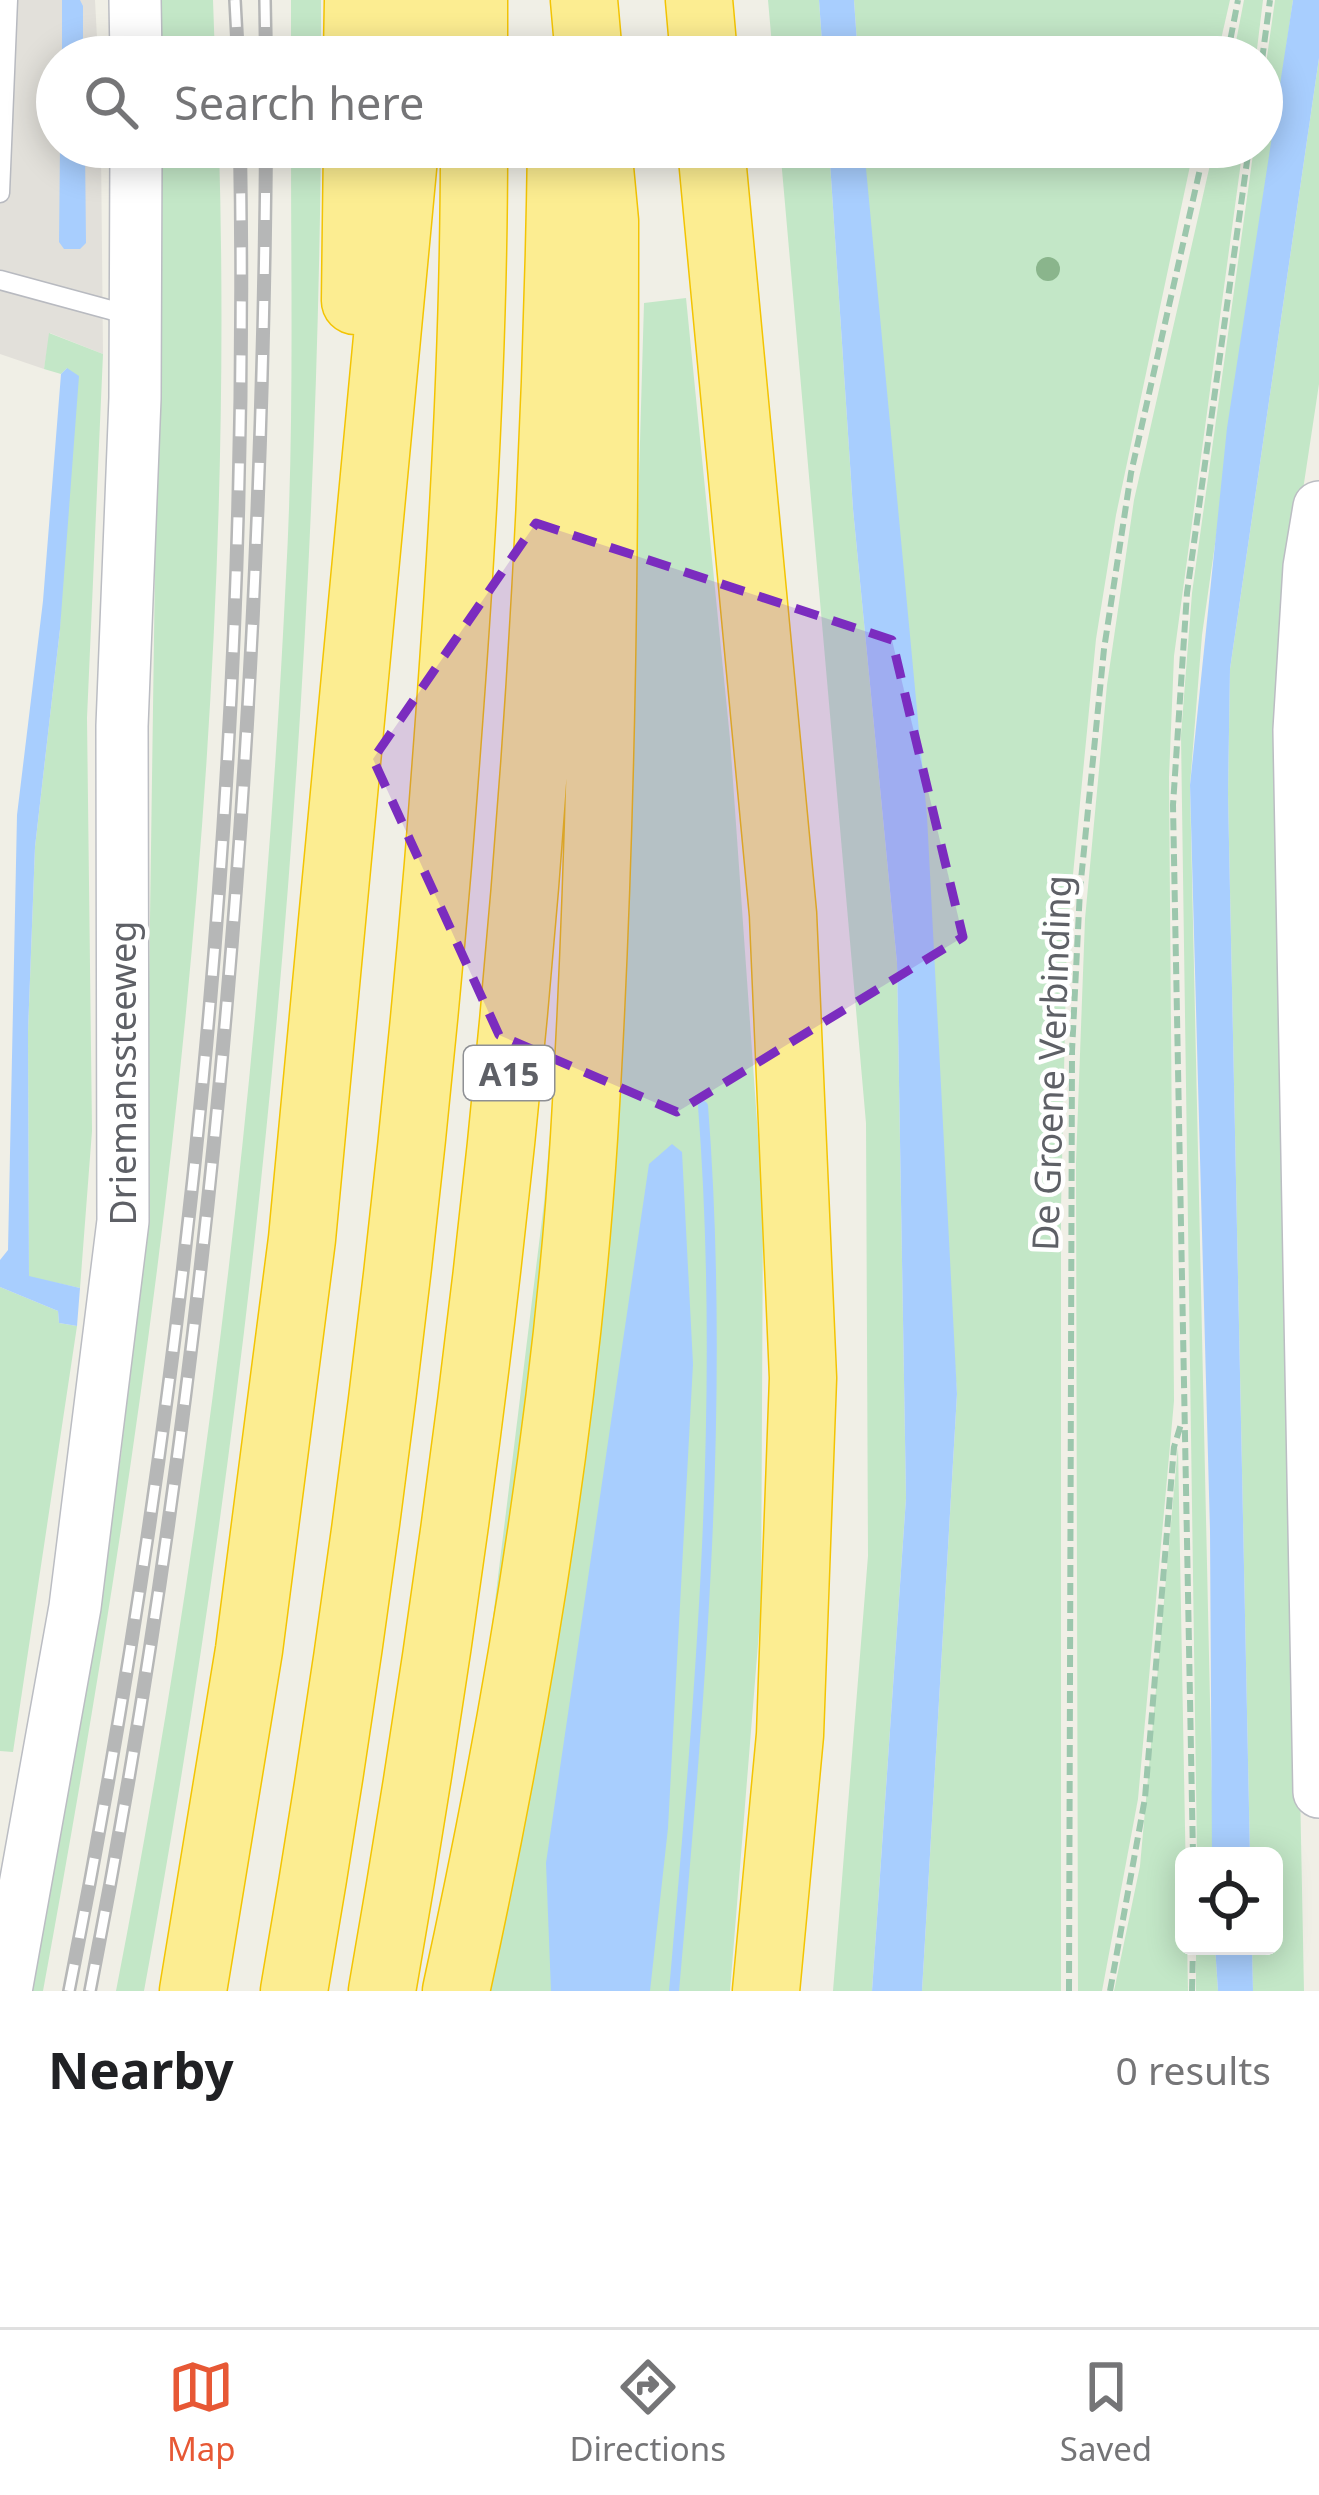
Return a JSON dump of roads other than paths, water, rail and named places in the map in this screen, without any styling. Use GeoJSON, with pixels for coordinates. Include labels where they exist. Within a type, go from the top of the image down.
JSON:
{"type":"FeatureCollection","features":[{"type":"Feature","properties":{"kind":"highway"},"geometry":{"type":"LineString","coordinates":[[357,36],[358,0]]}},
{"type":"Feature","properties":{"kind":"highway"},"geometry":{"type":"LineString","coordinates":[[411,36],[412,0]]}},
{"type":"Feature","properties":{"kind":"highway"},"geometry":{"type":"LineString","coordinates":[[474,0],[474,36]]}},
{"type":"Feature","properties":{"kind":"highway"},"geometry":{"type":"LineString","coordinates":[[562,0],[562,36]]}},
{"type":"Feature","properties":{"kind":"highway"},"geometry":{"type":"LineString","coordinates":[[584,0],[588,36]]}},
{"type":"Feature","properties":{"kind":"highway"},"geometry":{"type":"LineString","coordinates":[[699,0],[702,36]]}},
{"type":"Feature","properties":{"kind":"highway"},"geometry":{"type":"LineString","coordinates":[[350,706],[356,168]]}},
{"type":"Feature","properties":{"kind":"highway"},"geometry":{"type":"LineString","coordinates":[[193,1991],[249,1650],[302,1239],[403,168]]}},
{"type":"Feature","properties":{"kind":"highway","name":"A15"},"geometry":{"type":"LineString","coordinates":[[293,1991],[338,1741],[413,1156],[458,616],[473,168]]}},
{"type":"Feature","properties":{"kind":"highway","name":"A15"},"geometry":{"type":"LineString","coordinates":[[382,1991],[463,1491],[523,937],[552,451],[560,168]]}},
{"type":"Feature","properties":{"kind":"highway","name":"A15"},"geometry":{"type":"LineString","coordinates":[[456,1991],[519,1650],[562,1358],[584,1142],[602,767],[605,221],[600,168]]}},
{"type":"Feature","properties":{"kind":"highway"},"geometry":{"type":"LineString","coordinates":[[714,168],[783,914],[803,1378],[790,1735],[766,1991]]}},
{"type":"Feature","properties":{"kind":"main road"},"geometry":{"type":"LineString","coordinates":[[135,0],[136,36]]}},
{"type":"Feature","properties":{"kind":"main road","name":"Driemanssteeweg"},"geometry":{"type":"LineString","coordinates":[[6,1991],[75,1607],[122,1240],[122,726],[136,317],[136,168]]}},
{"type":"Feature","properties":{"kind":"main road"},"geometry":{"type":"LineString","coordinates":[[1319,507],[1310,567],[1299,730],[1319,1792]]}},
{"type":"Feature","properties":{"kind":"lane"},"geometry":{"type":"LineString","coordinates":[[0,193],[8,0]]}},
{"type":"Feature","properties":{"kind":"lane"},"geometry":{"type":"LineString","coordinates":[[0,280],[136,317]]}},
{"type":"Feature","properties":{"kind":"water"},"geometry":{"type":"Polygon","coordinates":[[[62,0],[80,0],[83,36],[62,36],[62,0]]]}},
{"type":"Feature","properties":{"kind":"water"},"geometry":{"type":"Polygon","coordinates":[[[819,0],[854,0],[857,36],[822,36],[819,0]]]}},
{"type":"Feature","properties":{"kind":"water"},"geometry":{"type":"Polygon","coordinates":[[[1293,0],[1319,0],[1319,58],[1230,669],[1228,794],[1250,1847],[1212,1847],[1210,1531],[1190,785],[1227,428],[1267,168],[1283,168],[1283,65],[1293,0]]]}},
{"type":"Feature","properties":{"kind":"water"},"geometry":{"type":"Polygon","coordinates":[[[60,168],[85,168],[86,243],[80,249],[64,249],[59,242],[60,168]]]}},
{"type":"Feature","properties":{"kind":"water"},"geometry":{"type":"Polygon","coordinates":[[[830,168],[866,168],[927,816],[957,1394],[922,1991],[872,1991],[906,1498],[897,963],[853,509],[830,168]]]}},
{"type":"Feature","properties":{"kind":"water"},"geometry":{"type":"Polygon","coordinates":[[[67,368],[79,376],[60,629],[35,847],[28,1032],[29,1276],[80,1288],[77,1326],[59,1323],[58,1311],[0,1287],[0,1260],[8,1250],[17,815],[43,601],[61,374],[67,368]]]}},
{"type":"Feature","properties":{"kind":"water"},"geometry":{"type":"Polygon","coordinates":[[[672,1144],[682,1152],[693,1364],[668,1828],[650,1991],[551,1991],[546,1863],[649,1164],[672,1144]]]}},
{"type":"Feature","properties":{"kind":"water"},"geometry":{"type":"Polygon","coordinates":[[[1216,1955],[1252,1955],[1253,1991],[1218,1991],[1216,1955]]]}},
{"type":"Feature","properties":{"kind":"waterway"},"geometry":{"type":"LineString","coordinates":[[674,1991],[701,1660],[711,1438],[712,1327],[703,1106]]}},
{"type":"Feature","properties":{"kind":"railway"},"geometry":{"type":"LineString","coordinates":[[235,0],[237,36]]}},
{"type":"Feature","properties":{"kind":"railway"},"geometry":{"type":"LineString","coordinates":[[265,0],[266,36]]}},
{"type":"Feature","properties":{"kind":"railway"},"geometry":{"type":"LineString","coordinates":[[69,1991],[148,1534],[204,1073],[235,610],[240,168]]}},
{"type":"Feature","properties":{"kind":"railway"},"geometry":{"type":"LineString","coordinates":[[90,1991],[132,1763],[167,1533],[221,1073],[253,611],[266,168]]}}]}
